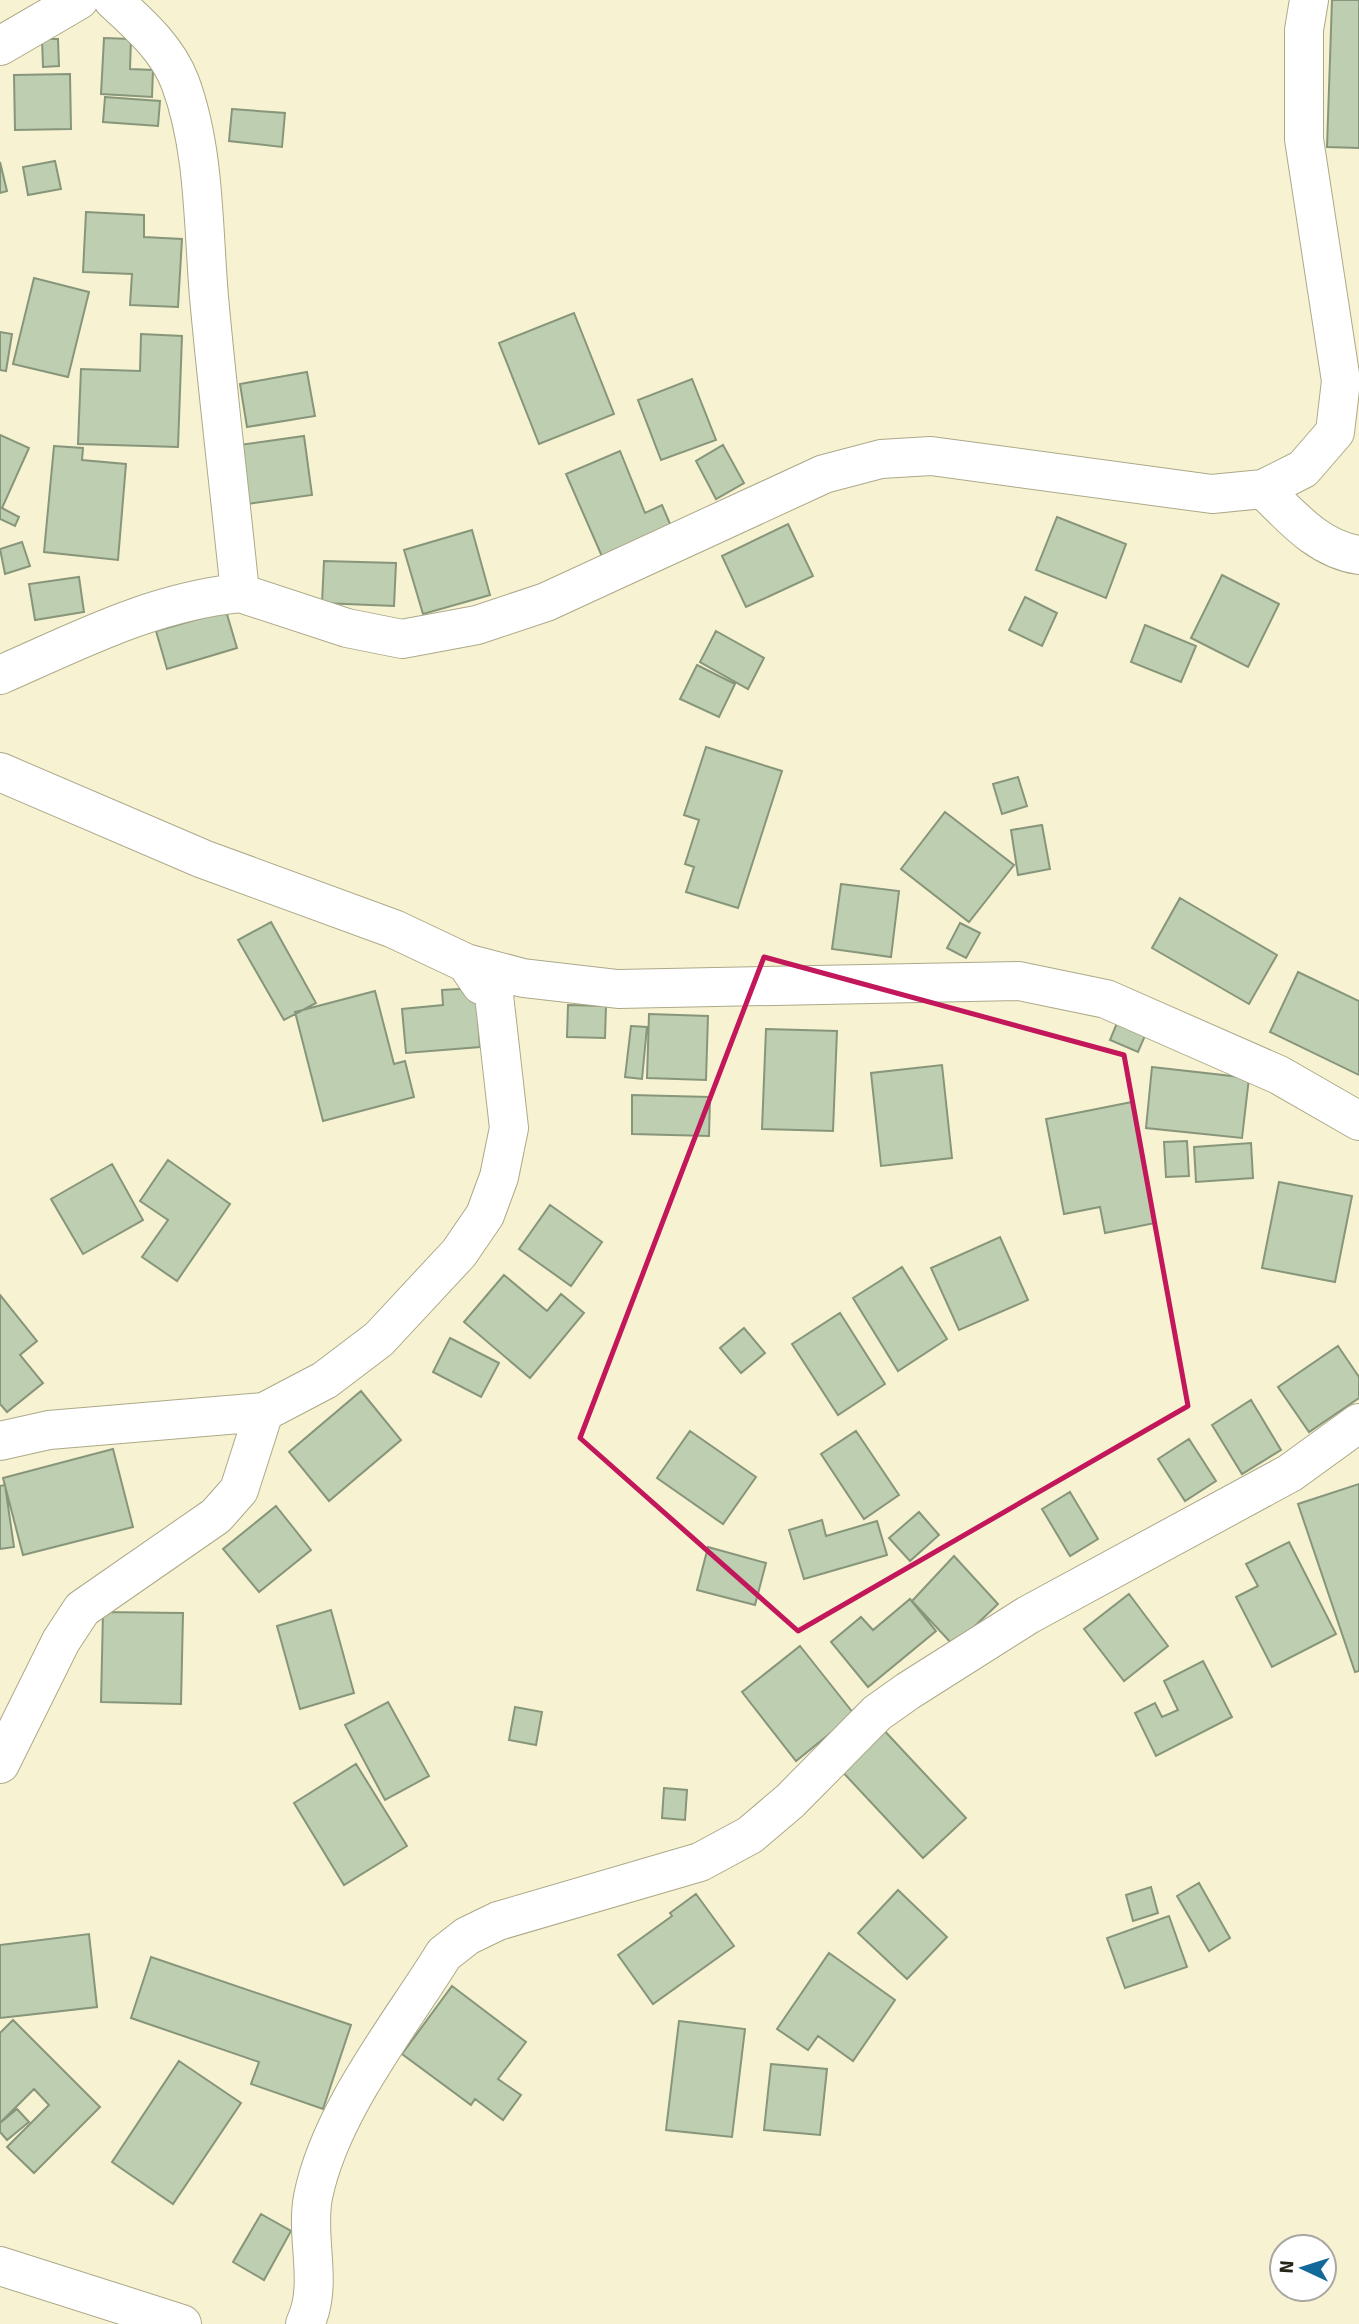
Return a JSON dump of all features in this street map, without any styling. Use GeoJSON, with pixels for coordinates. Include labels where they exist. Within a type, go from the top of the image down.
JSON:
{"type":"FeatureCollection","features":[{"type":"Feature","properties":{"kind":"street"},"geometry":{"type":"LineString","coordinates":[[0,46],[79,0]]}},
{"type":"Feature","properties":{"kind":"street"},"geometry":{"type":"LineString","coordinates":[[113,0],[163,50],[179,81],[193,133],[204,208],[223,449],[240,593]]}},
{"type":"Feature","properties":{"kind":"street"},"geometry":{"type":"LineString","coordinates":[[0,675],[148,611],[196,598],[240,593],[347,628],[402,639],[477,625],[547,602],[824,474],[881,459],[931,456],[1212,494],[1263,489],[1303,469],[1335,432],[1341,381],[1304,139],[1304,30],[1309,0]]}},
{"type":"Feature","properties":{"kind":"street"},"geometry":{"type":"LineString","coordinates":[[1263,489],[1310,535],[1341,552],[1359,555]]}},
{"type":"Feature","properties":{"kind":"street"},"geometry":{"type":"LineString","coordinates":[[0,772],[203,859],[394,929],[466,963],[523,978],[618,989],[1019,981],[1106,999],[1279,1075],[1359,1121]]}},
{"type":"Feature","properties":{"kind":"street"},"geometry":{"type":"LineString","coordinates":[[0,1441],[49,1430],[264,1412],[325,1380],[379,1339],[459,1253],[485,1215],[499,1177],[509,1128],[494,995],[483,982],[481,985],[466,963]]}},
{"type":"Feature","properties":{"kind":"street"},"geometry":{"type":"LineString","coordinates":[[0,1764],[61,1641],[82,1609],[216,1516],[239,1490],[264,1412]]}},
{"type":"Feature","properties":{"kind":"street"},"geometry":{"type":"LineString","coordinates":[[305,2324],[314,2291],[312,2200],[337,2123],[444,1954],[467,1936],[498,1921],[700,1861],[750,1835],[790,1801],[877,1713],[908,1691],[1028,1615],[1290,1473],[1359,1423]]}},
{"type":"Feature","properties":{"kind":"street"},"geometry":{"type":"LineString","coordinates":[[0,2266],[182,2324]]}},
{"type":"Feature","properties":{"kind":"highlighted area"},"geometry":{"type":"Polygon","coordinates":[[[764,957],[1124,1055],[1188,1406],[798,1631],[580,1438],[764,957]]]}},
{"type":"Feature","properties":{"kind":"building"},"geometry":{"type":"Polygon","coordinates":[[[1332,0],[1359,0],[1359,148],[1327,147],[1332,0]]]}},
{"type":"Feature","properties":{"kind":"building"},"geometry":{"type":"Polygon","coordinates":[[[104,38],[131,39],[130,69],[153,70],[152,97],[101,94],[104,38]]]}},
{"type":"Feature","properties":{"kind":"building"},"geometry":{"type":"Polygon","coordinates":[[[42,39],[58,39],[59,66],[43,67],[42,39]]]}},
{"type":"Feature","properties":{"kind":"building"},"geometry":{"type":"Polygon","coordinates":[[[70,74],[71,129],[15,130],[14,75],[70,74]]]}},
{"type":"Feature","properties":{"kind":"building"},"geometry":{"type":"Polygon","coordinates":[[[105,97],[160,101],[158,126],[103,122],[105,97]]]}},
{"type":"Feature","properties":{"kind":"building"},"geometry":{"type":"Polygon","coordinates":[[[232,109],[285,113],[282,147],[229,141],[232,109]]]}},
{"type":"Feature","properties":{"kind":"building"},"geometry":{"type":"Polygon","coordinates":[[[55,161],[61,189],[28,195],[23,167],[55,161]]]}},
{"type":"Feature","properties":{"kind":"building"},"geometry":{"type":"Polygon","coordinates":[[[0,162],[7,191],[0,193],[0,162]]]}},
{"type":"Feature","properties":{"kind":"building"},"geometry":{"type":"Polygon","coordinates":[[[86,212],[144,215],[144,237],[182,239],[178,307],[130,305],[132,274],[83,272],[86,212]]]}},
{"type":"Feature","properties":{"kind":"building"},"geometry":{"type":"Polygon","coordinates":[[[34,278],[89,292],[68,377],[13,364],[34,278]]]}},
{"type":"Feature","properties":{"kind":"building"},"geometry":{"type":"Polygon","coordinates":[[[574,313],[614,414],[539,444],[499,343],[574,313]]]}},
{"type":"Feature","properties":{"kind":"building"},"geometry":{"type":"Polygon","coordinates":[[[0,332],[12,334],[6,371],[0,370],[0,332]]]}},
{"type":"Feature","properties":{"kind":"building"},"geometry":{"type":"Polygon","coordinates":[[[141,334],[182,336],[178,447],[78,444],[81,369],[140,371],[141,334]]]}},
{"type":"Feature","properties":{"kind":"building"},"geometry":{"type":"Polygon","coordinates":[[[307,372],[315,416],[247,427],[240,384],[307,372]]]}},
{"type":"Feature","properties":{"kind":"building"},"geometry":{"type":"Polygon","coordinates":[[[692,379],[716,440],[661,460],[638,400],[692,379]]]}},
{"type":"Feature","properties":{"kind":"building"},"geometry":{"type":"Polygon","coordinates":[[[0,435],[29,448],[2,508],[19,517],[15,526],[0,519],[0,435]]]}},
{"type":"Feature","properties":{"kind":"building"},"geometry":{"type":"Polygon","coordinates":[[[304,436],[312,495],[247,504],[239,445],[304,436]]]}},
{"type":"Feature","properties":{"kind":"building"},"geometry":{"type":"Polygon","coordinates":[[[723,445],[744,483],[716,499],[696,461],[723,445]]]}},
{"type":"Feature","properties":{"kind":"building"},"geometry":{"type":"Polygon","coordinates":[[[54,446],[83,448],[82,460],[126,464],[118,560],[44,552],[54,446]]]}},
{"type":"Feature","properties":{"kind":"building"},"geometry":{"type":"Polygon","coordinates":[[[620,451],[645,513],[662,505],[673,531],[604,561],[566,474],[620,451]]]}},
{"type":"Feature","properties":{"kind":"building"},"geometry":{"type":"Polygon","coordinates":[[[1057,517],[1126,544],[1106,598],[1036,570],[1057,517]]]}},
{"type":"Feature","properties":{"kind":"building"},"geometry":{"type":"Polygon","coordinates":[[[788,524],[813,576],[746,607],[722,556],[788,524]]]}},
{"type":"Feature","properties":{"kind":"building"},"geometry":{"type":"Polygon","coordinates":[[[472,530],[490,595],[423,614],[404,550],[472,530]]]}},
{"type":"Feature","properties":{"kind":"building"},"geometry":{"type":"Polygon","coordinates":[[[22,542],[30,566],[5,574],[0,549],[22,542]]]}},
{"type":"Feature","properties":{"kind":"building"},"geometry":{"type":"Polygon","coordinates":[[[324,561],[396,563],[394,606],[322,603],[324,561]]]}},
{"type":"Feature","properties":{"kind":"building"},"geometry":{"type":"Polygon","coordinates":[[[1222,575],[1279,604],[1248,667],[1191,638],[1222,575]]]}},
{"type":"Feature","properties":{"kind":"building"},"geometry":{"type":"Polygon","coordinates":[[[79,577],[84,612],[35,620],[29,584],[79,577]]]}},
{"type":"Feature","properties":{"kind":"building"},"geometry":{"type":"Polygon","coordinates":[[[1025,597],[1057,613],[1042,646],[1009,630],[1025,597]]]}},
{"type":"Feature","properties":{"kind":"building"},"geometry":{"type":"Polygon","coordinates":[[[226,611],[237,648],[167,669],[156,631],[226,611]]]}},
{"type":"Feature","properties":{"kind":"building"},"geometry":{"type":"Polygon","coordinates":[[[1145,625],[1196,646],[1181,682],[1131,662],[1145,625]]]}},
{"type":"Feature","properties":{"kind":"building"},"geometry":{"type":"Polygon","coordinates":[[[716,631],[764,658],[748,689],[700,662],[716,631]]]}},
{"type":"Feature","properties":{"kind":"building"},"geometry":{"type":"Polygon","coordinates":[[[697,665],[735,684],[719,717],[680,699],[697,665]]]}},
{"type":"Feature","properties":{"kind":"building"},"geometry":{"type":"Polygon","coordinates":[[[706,747],[782,771],[738,908],[686,892],[694,867],[685,864],[699,820],[684,815],[706,747]]]}},
{"type":"Feature","properties":{"kind":"building"},"geometry":{"type":"Polygon","coordinates":[[[1018,777],[1027,806],[1002,814],[993,784],[1018,777]]]}},
{"type":"Feature","properties":{"kind":"building"},"geometry":{"type":"Polygon","coordinates":[[[945,812],[1014,865],[969,922],[901,869],[945,812]]]}},
{"type":"Feature","properties":{"kind":"building"},"geometry":{"type":"Polygon","coordinates":[[[1042,825],[1050,869],[1018,875],[1011,830],[1042,825]]]}},
{"type":"Feature","properties":{"kind":"building"},"geometry":{"type":"Polygon","coordinates":[[[841,884],[899,891],[891,957],[832,949],[841,884]]]}},
{"type":"Feature","properties":{"kind":"building"},"geometry":{"type":"Polygon","coordinates":[[[1180,898],[1277,955],[1249,1004],[1152,948],[1180,898]]]}},
{"type":"Feature","properties":{"kind":"building"},"geometry":{"type":"Polygon","coordinates":[[[271,922],[316,1003],[284,1020],[238,940],[271,922]]]}},
{"type":"Feature","properties":{"kind":"building"},"geometry":{"type":"Polygon","coordinates":[[[960,923],[980,933],[966,958],[947,948],[960,923]]]}},
{"type":"Feature","properties":{"kind":"building"},"geometry":{"type":"Polygon","coordinates":[[[1298,972],[1359,1001],[1359,1075],[1270,1032],[1298,972]]]}},
{"type":"Feature","properties":{"kind":"building"},"geometry":{"type":"Polygon","coordinates":[[[476,988],[480,1047],[406,1053],[402,1009],[443,1005],[442,990],[476,988]]]}},
{"type":"Feature","properties":{"kind":"building"},"geometry":{"type":"Polygon","coordinates":[[[375,991],[394,1064],[405,1061],[414,1097],[323,1121],[295,1012],[375,991]]]}},
{"type":"Feature","properties":{"kind":"building"},"geometry":{"type":"Polygon","coordinates":[[[568,1005],[606,1006],[605,1038],[567,1037],[568,1005]]]}},
{"type":"Feature","properties":{"kind":"building"},"geometry":{"type":"Polygon","coordinates":[[[649,1014],[708,1016],[706,1080],[647,1078],[649,1014]]]}},
{"type":"Feature","properties":{"kind":"building"},"geometry":{"type":"Polygon","coordinates":[[[1119,1018],[1147,1031],[1138,1052],[1110,1040],[1119,1018]]]}},
{"type":"Feature","properties":{"kind":"building"},"geometry":{"type":"Polygon","coordinates":[[[631,1026],[647,1027],[642,1079],[625,1077],[631,1026]]]}},
{"type":"Feature","properties":{"kind":"building"},"geometry":{"type":"Polygon","coordinates":[[[766,1029],[837,1031],[833,1131],[762,1129],[766,1029]]]}},
{"type":"Feature","properties":{"kind":"building"},"geometry":{"type":"Polygon","coordinates":[[[942,1065],[952,1158],[881,1166],[871,1073],[942,1065]]]}},
{"type":"Feature","properties":{"kind":"building"},"geometry":{"type":"Polygon","coordinates":[[[1152,1067],[1249,1078],[1242,1138],[1146,1128],[1152,1067]]]}},
{"type":"Feature","properties":{"kind":"building"},"geometry":{"type":"Polygon","coordinates":[[[632,1095],[710,1097],[709,1136],[632,1134],[632,1095]]]}},
{"type":"Feature","properties":{"kind":"building"},"geometry":{"type":"Polygon","coordinates":[[[1132,1102],[1155,1223],[1105,1233],[1100,1207],[1064,1214],[1046,1119],[1132,1102]]]}},
{"type":"Feature","properties":{"kind":"building"},"geometry":{"type":"Polygon","coordinates":[[[1187,1141],[1189,1176],[1166,1177],[1164,1142],[1187,1141]]]}},
{"type":"Feature","properties":{"kind":"building"},"geometry":{"type":"Polygon","coordinates":[[[1251,1143],[1253,1178],[1196,1182],[1194,1147],[1251,1143]]]}},
{"type":"Feature","properties":{"kind":"building"},"geometry":{"type":"Polygon","coordinates":[[[168,1160],[230,1204],[177,1281],[142,1257],[168,1220],[140,1201],[168,1160]]]}},
{"type":"Feature","properties":{"kind":"building"},"geometry":{"type":"Polygon","coordinates":[[[112,1164],[143,1220],[83,1254],[51,1199],[112,1164]]]}},
{"type":"Feature","properties":{"kind":"building"},"geometry":{"type":"Polygon","coordinates":[[[1279,1182],[1352,1196],[1335,1282],[1262,1268],[1279,1182]]]}},
{"type":"Feature","properties":{"kind":"building"},"geometry":{"type":"Polygon","coordinates":[[[550,1205],[602,1242],[571,1286],[519,1249],[550,1205]]]}},
{"type":"Feature","properties":{"kind":"building"},"geometry":{"type":"Polygon","coordinates":[[[1000,1237],[1028,1300],[959,1330],[931,1268],[1000,1237]]]}},
{"type":"Feature","properties":{"kind":"building"},"geometry":{"type":"Polygon","coordinates":[[[902,1267],[947,1339],[898,1371],[853,1298],[902,1267]]]}},
{"type":"Feature","properties":{"kind":"building"},"geometry":{"type":"Polygon","coordinates":[[[504,1275],[547,1311],[561,1294],[584,1313],[530,1378],[464,1322],[504,1275]]]}},
{"type":"Feature","properties":{"kind":"building"},"geometry":{"type":"Polygon","coordinates":[[[0,1295],[37,1341],[20,1355],[43,1383],[7,1412],[0,1404],[0,1295]]]}},
{"type":"Feature","properties":{"kind":"building"},"geometry":{"type":"Polygon","coordinates":[[[840,1313],[885,1384],[838,1415],[792,1344],[840,1313]]]}},
{"type":"Feature","properties":{"kind":"building"},"geometry":{"type":"Polygon","coordinates":[[[744,1328],[765,1353],[741,1373],[720,1348],[744,1328]]]}},
{"type":"Feature","properties":{"kind":"building"},"geometry":{"type":"Polygon","coordinates":[[[450,1338],[499,1363],[481,1397],[433,1372],[450,1338]]]}},
{"type":"Feature","properties":{"kind":"building"},"geometry":{"type":"Polygon","coordinates":[[[1338,1346],[1359,1377],[1359,1398],[1309,1432],[1278,1387],[1338,1346]]]}},
{"type":"Feature","properties":{"kind":"building"},"geometry":{"type":"Polygon","coordinates":[[[361,1391],[401,1440],[329,1501],[289,1452],[361,1391]]]}},
{"type":"Feature","properties":{"kind":"building"},"geometry":{"type":"Polygon","coordinates":[[[1251,1400],[1281,1450],[1242,1474],[1212,1425],[1251,1400]]]}},
{"type":"Feature","properties":{"kind":"building"},"geometry":{"type":"Polygon","coordinates":[[[690,1431],[756,1477],[723,1524],[657,1478],[690,1431]]]}},
{"type":"Feature","properties":{"kind":"building"},"geometry":{"type":"Polygon","coordinates":[[[856,1431],[899,1495],[864,1519],[821,1454],[856,1431]]]}},
{"type":"Feature","properties":{"kind":"building"},"geometry":{"type":"Polygon","coordinates":[[[1189,1439],[1216,1481],[1185,1501],[1158,1459],[1189,1439]]]}},
{"type":"Feature","properties":{"kind":"building"},"geometry":{"type":"Polygon","coordinates":[[[113,1449],[133,1527],[23,1555],[3,1478],[113,1449]]]}},
{"type":"Feature","properties":{"kind":"building"},"geometry":{"type":"Polygon","coordinates":[[[1359,1484],[1359,1671],[1355,1672],[1298,1504],[1359,1484]]]}},
{"type":"Feature","properties":{"kind":"building"},"geometry":{"type":"Polygon","coordinates":[[[5,1485],[14,1547],[0,1549],[0,1486],[5,1485]]]}},
{"type":"Feature","properties":{"kind":"building"},"geometry":{"type":"Polygon","coordinates":[[[1070,1492],[1098,1539],[1070,1556],[1042,1509],[1070,1492]]]}},
{"type":"Feature","properties":{"kind":"building"},"geometry":{"type":"Polygon","coordinates":[[[276,1506],[311,1550],[259,1592],[223,1549],[276,1506]]]}},
{"type":"Feature","properties":{"kind":"building"},"geometry":{"type":"Polygon","coordinates":[[[919,1512],[939,1535],[910,1561],[889,1538],[919,1512]]]}},
{"type":"Feature","properties":{"kind":"building"},"geometry":{"type":"Polygon","coordinates":[[[822,1520],[826,1536],[877,1521],[887,1555],[804,1579],[789,1530],[822,1520]]]}},
{"type":"Feature","properties":{"kind":"building"},"geometry":{"type":"Polygon","coordinates":[[[1289,1542],[1336,1634],[1272,1667],[1236,1597],[1258,1586],[1246,1564],[1289,1542]]]}},
{"type":"Feature","properties":{"kind":"building"},"geometry":{"type":"Polygon","coordinates":[[[708,1547],[766,1563],[755,1605],[697,1590],[708,1547]]]}},
{"type":"Feature","properties":{"kind":"building"},"geometry":{"type":"Polygon","coordinates":[[[954,1556],[998,1604],[954,1646],[912,1601],[954,1556]]]}},
{"type":"Feature","properties":{"kind":"building"},"geometry":{"type":"Polygon","coordinates":[[[1129,1594],[1168,1646],[1124,1681],[1084,1629],[1129,1594]]]}},
{"type":"Feature","properties":{"kind":"building"},"geometry":{"type":"Polygon","coordinates":[[[910,1599],[936,1631],[868,1687],[831,1642],[861,1617],[873,1630],[910,1599]]]}},
{"type":"Feature","properties":{"kind":"building"},"geometry":{"type":"Polygon","coordinates":[[[331,1610],[354,1693],[300,1709],[277,1626],[331,1610]]]}},
{"type":"Feature","properties":{"kind":"building"},"geometry":{"type":"Polygon","coordinates":[[[103,1612],[183,1613],[181,1704],[101,1702],[103,1612]]]}},
{"type":"Feature","properties":{"kind":"building"},"geometry":{"type":"Polygon","coordinates":[[[800,1646],[854,1714],[796,1761],[742,1692],[800,1646]]]}},
{"type":"Feature","properties":{"kind":"building"},"geometry":{"type":"Polygon","coordinates":[[[1203,1661],[1232,1717],[1156,1756],[1135,1713],[1155,1703],[1162,1717],[1178,1710],[1164,1681],[1203,1661]]]}},
{"type":"Feature","properties":{"kind":"building"},"geometry":{"type":"Polygon","coordinates":[[[388,1702],[429,1776],[385,1800],[345,1725],[388,1702]]]}},
{"type":"Feature","properties":{"kind":"building"},"geometry":{"type":"Polygon","coordinates":[[[515,1707],[542,1712],[536,1745],[509,1740],[515,1707]]]}},
{"type":"Feature","properties":{"kind":"building"},"geometry":{"type":"Polygon","coordinates":[[[880,1726],[966,1818],[923,1858],[838,1767],[880,1726]]]}},
{"type":"Feature","properties":{"kind":"building"},"geometry":{"type":"Polygon","coordinates":[[[356,1764],[407,1846],[344,1885],[294,1803],[356,1764]]]}},
{"type":"Feature","properties":{"kind":"building"},"geometry":{"type":"Polygon","coordinates":[[[664,1788],[687,1790],[685,1820],[662,1818],[664,1788]]]}},
{"type":"Feature","properties":{"kind":"building"},"geometry":{"type":"Polygon","coordinates":[[[1199,1883],[1230,1938],[1209,1951],[1177,1896],[1199,1883]]]}},
{"type":"Feature","properties":{"kind":"building"},"geometry":{"type":"Polygon","coordinates":[[[1151,1887],[1158,1913],[1133,1921],[1126,1895],[1151,1887]]]}},
{"type":"Feature","properties":{"kind":"building"},"geometry":{"type":"Polygon","coordinates":[[[898,1890],[947,1937],[907,1979],[858,1933],[898,1890]]]}},
{"type":"Feature","properties":{"kind":"building"},"geometry":{"type":"Polygon","coordinates":[[[696,1894],[734,1946],[653,2004],[618,1955],[672,1916],[670,1913],[696,1894]]]}},
{"type":"Feature","properties":{"kind":"building"},"geometry":{"type":"Polygon","coordinates":[[[1169,1916],[1187,1967],[1125,1988],[1107,1938],[1169,1916]]]}},
{"type":"Feature","properties":{"kind":"building"},"geometry":{"type":"Polygon","coordinates":[[[89,1934],[97,2007],[0,2018],[0,1945],[89,1934]]]}},
{"type":"Feature","properties":{"kind":"building"},"geometry":{"type":"Polygon","coordinates":[[[829,1953],[895,2000],[853,2061],[818,2036],[808,2050],[777,2029],[829,1953]]]}},
{"type":"Feature","properties":{"kind":"building"},"geometry":{"type":"Polygon","coordinates":[[[151,1957],[351,2025],[323,2109],[251,2084],[259,2062],[131,2018],[151,1957]]]}},
{"type":"Feature","properties":{"kind":"building"},"geometry":{"type":"Polygon","coordinates":[[[452,1986],[526,2042],[498,2079],[521,2095],[503,2120],[475,2099],[471,2105],[402,2054],[452,1986]]]}},
{"type":"Feature","properties":{"kind":"building"},"geometry":{"type":"Polygon","coordinates":[[[13,2020],[100,2107],[34,2173],[7,2147],[49,2105],[34,2089],[0,2123],[0,2033],[13,2020]]]}},
{"type":"Feature","properties":{"kind":"building"},"geometry":{"type":"Polygon","coordinates":[[[679,2021],[745,2029],[732,2137],[666,2130],[679,2021]]]}},
{"type":"Feature","properties":{"kind":"building"},"geometry":{"type":"Polygon","coordinates":[[[179,2061],[241,2103],[173,2204],[112,2162],[179,2061]]]}},
{"type":"Feature","properties":{"kind":"building"},"geometry":{"type":"Polygon","coordinates":[[[771,2064],[827,2069],[820,2135],[764,2130],[771,2064]]]}},
{"type":"Feature","properties":{"kind":"building"},"geometry":{"type":"Polygon","coordinates":[[[17,2109],[29,2122],[7,2140],[0,2132],[0,2123],[17,2109]]]}},
{"type":"Feature","properties":{"kind":"building"},"geometry":{"type":"Polygon","coordinates":[[[261,2214],[291,2231],[264,2280],[233,2262],[261,2214]]]}}]}
